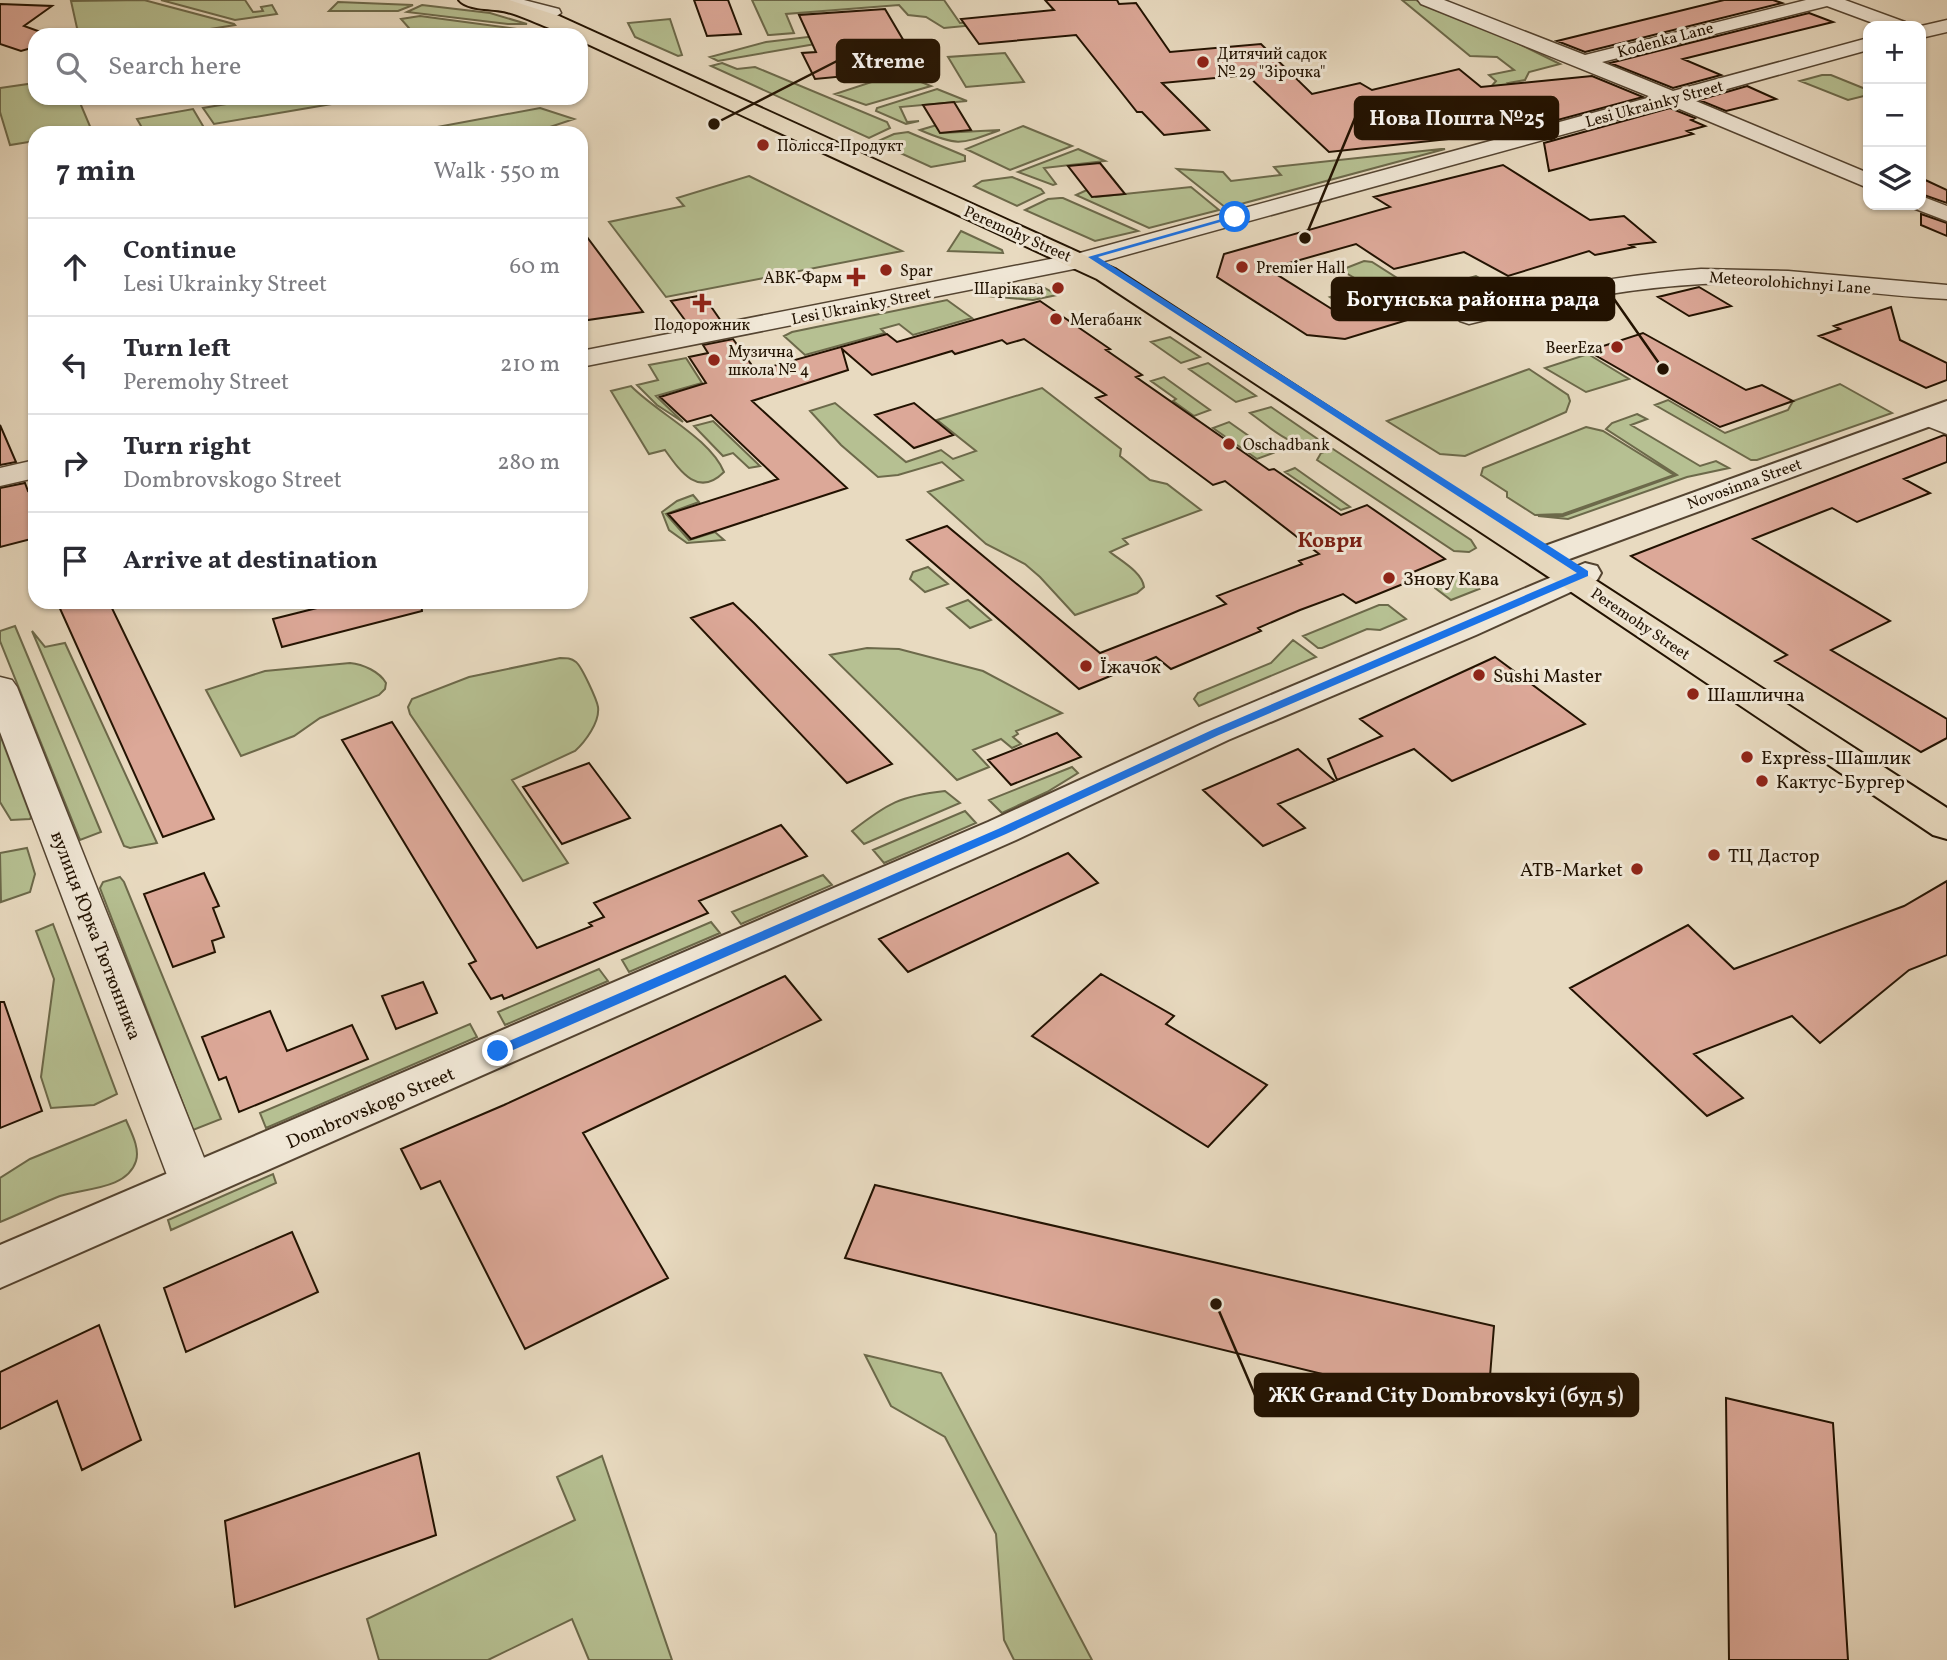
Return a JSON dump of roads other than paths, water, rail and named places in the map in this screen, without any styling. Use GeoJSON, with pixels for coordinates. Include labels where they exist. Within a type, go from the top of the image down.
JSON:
{"type":"FeatureCollection","features":[{"type":"Feature","properties":{"kind":"main road","name":"Peremohy Street"},"geometry":{"type":"LineString","coordinates":[[469,0],[509,6],[570,28]]}},
{"type":"Feature","properties":{"kind":"main road"},"geometry":{"type":"LineString","coordinates":[[524,0],[561,11]]}},
{"type":"Feature","properties":{"kind":"main road","name":"Peremohy Street"},"geometry":{"type":"LineString","coordinates":[[561,11],[1085,259],[1947,811]]}},
{"type":"Feature","properties":{"kind":"main road","name":"Peremohy Street"},"geometry":{"type":"LineString","coordinates":[[588,36],[1085,259]]}},
{"type":"Feature","properties":{"kind":"main road","name":"Peremohy Street"},"geometry":{"type":"LineString","coordinates":[[1563,566],[1947,826]]}},
{"type":"Feature","properties":{"kind":"street","name":"Peremohy Street"},"geometry":{"type":"LineString","coordinates":[[502,0],[561,11]]}},
{"type":"Feature","properties":{"kind":"street"},"geometry":{"type":"LineString","coordinates":[[1427,0],[1583,61],[1863,179]]}},
{"type":"Feature","properties":{"kind":"street"},"geometry":{"type":"LineString","coordinates":[[1828,0],[1885,21]]}},
{"type":"Feature","properties":{"kind":"street","name":"Kodenka Lane"},"geometry":{"type":"LineString","coordinates":[[1583,61],[1828,0]]}},
{"type":"Feature","properties":{"kind":"street"},"geometry":{"type":"LineString","coordinates":[[1926,31],[1947,26]]}},
{"type":"Feature","properties":{"kind":"street","name":"Lesi Ukrainky Street"},"geometry":{"type":"LineString","coordinates":[[588,358],[1085,259],[1863,45]]}},
{"type":"Feature","properties":{"kind":"street"},"geometry":{"type":"LineString","coordinates":[[1926,205],[1947,214]]}},
{"type":"Feature","properties":{"kind":"street","name":"Meteorolohichnyi Lane"},"geometry":{"type":"LineString","coordinates":[[1469,316],[1572,290],[1690,277],[1738,276],[1947,292]]}},
{"type":"Feature","properties":{"kind":"street","name":"Novosinna Street"},"geometry":{"type":"LineString","coordinates":[[1563,566],[1941,418]]}},
{"type":"Feature","properties":{"kind":"street"},"geometry":{"type":"LineString","coordinates":[[0,477],[28,471]]}},
{"type":"Feature","properties":{"kind":"street","name":"Dombrovskogo Street"},"geometry":{"type":"LineString","coordinates":[[0,1267],[1002,831],[1215,732],[1451,633],[1563,566]]}},
{"type":"Feature","properties":{"kind":"street","name":"вулиця Юрка Тютюнника"},"geometry":{"type":"LineString","coordinates":[[0,687],[192,1183]]}},
{"type":"Feature","properties":{"kind":"place","name":"Дитячий садок № 29 \"Зірочка\""},"geometry":{"type":"Point","coordinates":[1203,62]}},
{"type":"Feature","properties":{"kind":"place","name":"Xtreme"},"geometry":{"type":"Point","coordinates":[714,124]}},
{"type":"Feature","properties":{"kind":"place","name":"Полісся-Продукт"},"geometry":{"type":"Point","coordinates":[763,145]}},
{"type":"Feature","properties":{"kind":"place","name":"Нова Пошта №25"},"geometry":{"type":"Point","coordinates":[1305,238]}},
{"type":"Feature","properties":{"kind":"place","name":"Premier Hall"},"geometry":{"type":"Point","coordinates":[1242,267]}},
{"type":"Feature","properties":{"kind":"place","name":"Spar"},"geometry":{"type":"Point","coordinates":[886,270]}},
{"type":"Feature","properties":{"kind":"place","name":"АВК-Фарм"},"geometry":{"type":"Point","coordinates":[856,277]}},
{"type":"Feature","properties":{"kind":"place","name":"Шарікава"},"geometry":{"type":"Point","coordinates":[1058,288]}},
{"type":"Feature","properties":{"kind":"place","name":"Подорожник"},"geometry":{"type":"Point","coordinates":[702,303]}},
{"type":"Feature","properties":{"kind":"place","name":"Мегабанк"},"geometry":{"type":"Point","coordinates":[1056,319]}},
{"type":"Feature","properties":{"kind":"place","name":"BeerЕza"},"geometry":{"type":"Point","coordinates":[1617,347]}},
{"type":"Feature","properties":{"kind":"place","name":"Музична школа № 4"},"geometry":{"type":"Point","coordinates":[714,360]}},
{"type":"Feature","properties":{"kind":"place","name":"Богунська районна рада"},"geometry":{"type":"Point","coordinates":[1663,369]}},
{"type":"Feature","properties":{"kind":"place","name":"Oschadbank"},"geometry":{"type":"Point","coordinates":[1229,444]}},
{"type":"Feature","properties":{"kind":"place","name":"Знову Кава"},"geometry":{"type":"Point","coordinates":[1389,578]}},
{"type":"Feature","properties":{"kind":"place","name":"Їжачок"},"geometry":{"type":"Point","coordinates":[1086,666]}},
{"type":"Feature","properties":{"kind":"place","name":"Sushi Master"},"geometry":{"type":"Point","coordinates":[1479,675]}},
{"type":"Feature","properties":{"kind":"place","name":"Шашлична"},"geometry":{"type":"Point","coordinates":[1693,694]}},
{"type":"Feature","properties":{"kind":"place","name":"Express-Шашлик"},"geometry":{"type":"Point","coordinates":[1747,757]}},
{"type":"Feature","properties":{"kind":"place","name":"Кактус-Бургер"},"geometry":{"type":"Point","coordinates":[1762,781]}},
{"type":"Feature","properties":{"kind":"place","name":"ТЦ Дастор"},"geometry":{"type":"Point","coordinates":[1714,855]}},
{"type":"Feature","properties":{"kind":"place","name":"ATB-Market"},"geometry":{"type":"Point","coordinates":[1637,869]}},
{"type":"Feature","properties":{"kind":"place","name":"ЖК Grand City Dombrovskyi (буд 5)"},"geometry":{"type":"Point","coordinates":[1216,1304]}},
{"type":"Feature","properties":{"kind":"district","name":"Коври"},"geometry":{"type":"Point","coordinates":[1330,540]}}]}
